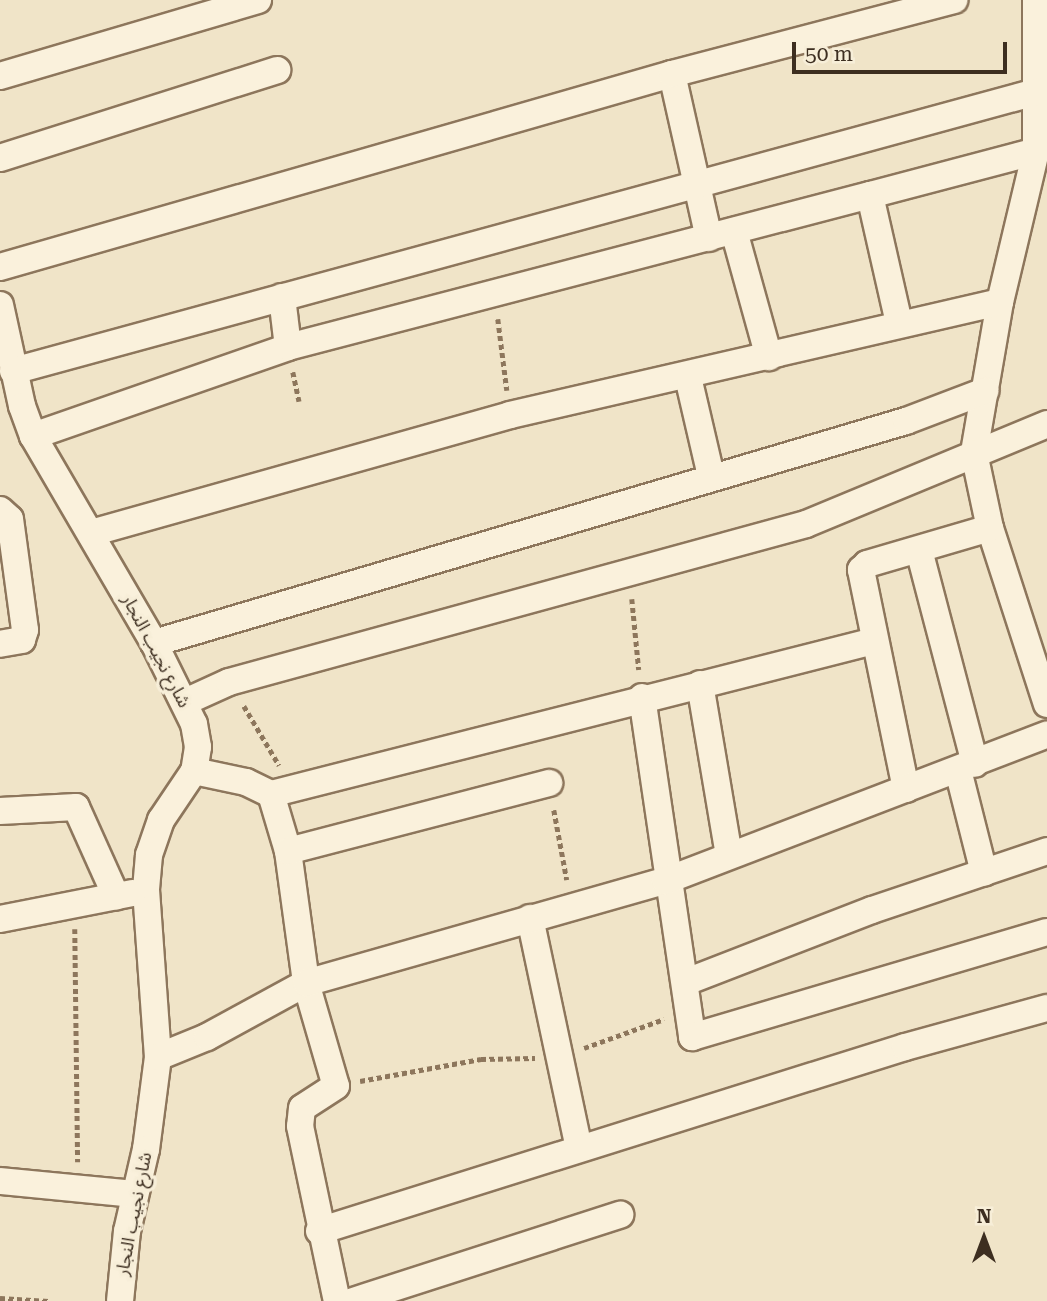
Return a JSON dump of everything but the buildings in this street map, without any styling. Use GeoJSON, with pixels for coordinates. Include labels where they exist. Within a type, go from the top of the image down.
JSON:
{"type":"FeatureCollection","features":[{"type":"Feature","properties":{"kind":"street"},"geometry":{"type":"LineString","coordinates":[[0,76],[258,0]]}},
{"type":"Feature","properties":{"kind":"street"},"geometry":{"type":"LineString","coordinates":[[0,267],[672,74],[954,0]]}},
{"type":"Feature","properties":{"kind":"street"},"geometry":{"type":"LineString","coordinates":[[1036,0],[1039,91],[1036,151],[1000,302],[974,453],[990,528],[1046,694]]}},
{"type":"Feature","properties":{"kind":"street"},"geometry":{"type":"LineString","coordinates":[[0,158],[277,70]]}},
{"type":"Feature","properties":{"kind":"street"},"geometry":{"type":"LineString","coordinates":[[672,74],[693,184],[709,238]]}},
{"type":"Feature","properties":{"kind":"street"},"geometry":{"type":"LineString","coordinates":[[13,371],[1039,91]]}},
{"type":"Feature","properties":{"kind":"street"},"geometry":{"type":"LineString","coordinates":[[33,436],[288,347],[495,295],[1036,151]]}},
{"type":"Feature","properties":{"kind":"street"},"geometry":{"type":"LineString","coordinates":[[870,195],[899,323]]}},
{"type":"Feature","properties":{"kind":"street"},"geometry":{"type":"LineString","coordinates":[[734,231],[769,357]]}},
{"type":"Feature","properties":{"kind":"street"},"geometry":{"type":"LineString","coordinates":[[282,297],[288,347]]}},
{"type":"Feature","properties":{"kind":"street"},"geometry":{"type":"LineString","coordinates":[[91,533],[510,415],[688,377],[899,323],[1000,302]]}},
{"type":"Feature","properties":{"kind":"street","name":"شارع نجيب النجار"},"geometry":{"type":"LineString","coordinates":[[0,305],[13,371],[33,436],[154,643],[184,702],[198,747],[194,771],[161,820],[149,855],[146,890],[158,1056],[146,1149],[134,1194],[120,1301]]}},
{"type":"Feature","properties":{"kind":"street"},"geometry":{"type":"LineString","coordinates":[[688,377],[711,476]]}},
{"type":"Feature","properties":{"kind":"street"},"geometry":{"type":"LineString","coordinates":[[154,643],[711,476],[906,421],[985,391]]}},
{"type":"Feature","properties":{"kind":"street"},"geometry":{"type":"LineString","coordinates":[[184,702],[229,682],[629,570],[806,524],[1047,424]]}},
{"type":"Feature","properties":{"kind":"street"},"geometry":{"type":"LineString","coordinates":[[0,510],[10,519],[25,630],[22,640],[0,644]]}},
{"type":"Feature","properties":{"kind":"street"},"geometry":{"type":"LineString","coordinates":[[906,789],[861,570],[867,564],[990,528]]}},
{"type":"Feature","properties":{"kind":"street"},"geometry":{"type":"LineString","coordinates":[[919,550],[967,767],[984,873]]}},
{"type":"Feature","properties":{"kind":"street"},"geometry":{"type":"LineString","coordinates":[[194,771],[281,791],[642,697],[874,641]]}},
{"type":"Feature","properties":{"kind":"street"},"geometry":{"type":"LineString","coordinates":[[700,684],[729,856]]}},
{"type":"Feature","properties":{"kind":"street"},"geometry":{"type":"LineString","coordinates":[[642,697],[665,881],[686,982],[690,1036],[707,1035],[1047,932]]}},
{"type":"Feature","properties":{"kind":"street"},"geometry":{"type":"LineString","coordinates":[[158,1056],[206,1037],[306,983],[571,905],[665,881],[1047,734]]}},
{"type":"Feature","properties":{"kind":"street"},"geometry":{"type":"LineString","coordinates":[[288,851],[549,783]]}},
{"type":"Feature","properties":{"kind":"street"},"geometry":{"type":"LineString","coordinates":[[281,791],[306,983],[336,1086],[317,1095],[300,1117],[319,1231],[337,1301]]}},
{"type":"Feature","properties":{"kind":"street"},"geometry":{"type":"LineString","coordinates":[[0,811],[76,807],[116,896]]}},
{"type":"Feature","properties":{"kind":"street"},"geometry":{"type":"LineString","coordinates":[[686,982],[1047,851]]}},
{"type":"Feature","properties":{"kind":"street"},"geometry":{"type":"LineString","coordinates":[[0,919],[146,890]]}},
{"type":"Feature","properties":{"kind":"street"},"geometry":{"type":"LineString","coordinates":[[530,918],[579,1149]]}},
{"type":"Feature","properties":{"kind":"street"},"geometry":{"type":"LineString","coordinates":[[319,1231],[579,1149],[1047,1008]]}},
{"type":"Feature","properties":{"kind":"street"},"geometry":{"type":"LineString","coordinates":[[0,1181],[134,1194]]}},
{"type":"Feature","properties":{"kind":"street"},"geometry":{"type":"LineString","coordinates":[[353,1301],[620,1215]]}},
{"type":"Feature","properties":{"kind":"path"},"geometry":{"type":"LineString","coordinates":[[495,295],[510,415]]}},
{"type":"Feature","properties":{"kind":"path"},"geometry":{"type":"LineString","coordinates":[[629,570],[642,697]]}},
{"type":"Feature","properties":{"kind":"path"},"geometry":{"type":"LineString","coordinates":[[229,682],[281,791]]}},
{"type":"Feature","properties":{"kind":"path"},"geometry":{"type":"LineString","coordinates":[[549,783],[571,905]]}},
{"type":"Feature","properties":{"kind":"path"},"geometry":{"type":"LineString","coordinates":[[75,904],[78,1189]]}},
{"type":"Feature","properties":{"kind":"path"},"geometry":{"type":"LineString","coordinates":[[336,1086],[481,1059],[558,1058],[688,1010]]}},
{"type":"Feature","properties":{"kind":"path"},"geometry":{"type":"LineString","coordinates":[[3,1299],[49,1301]]}}]}
